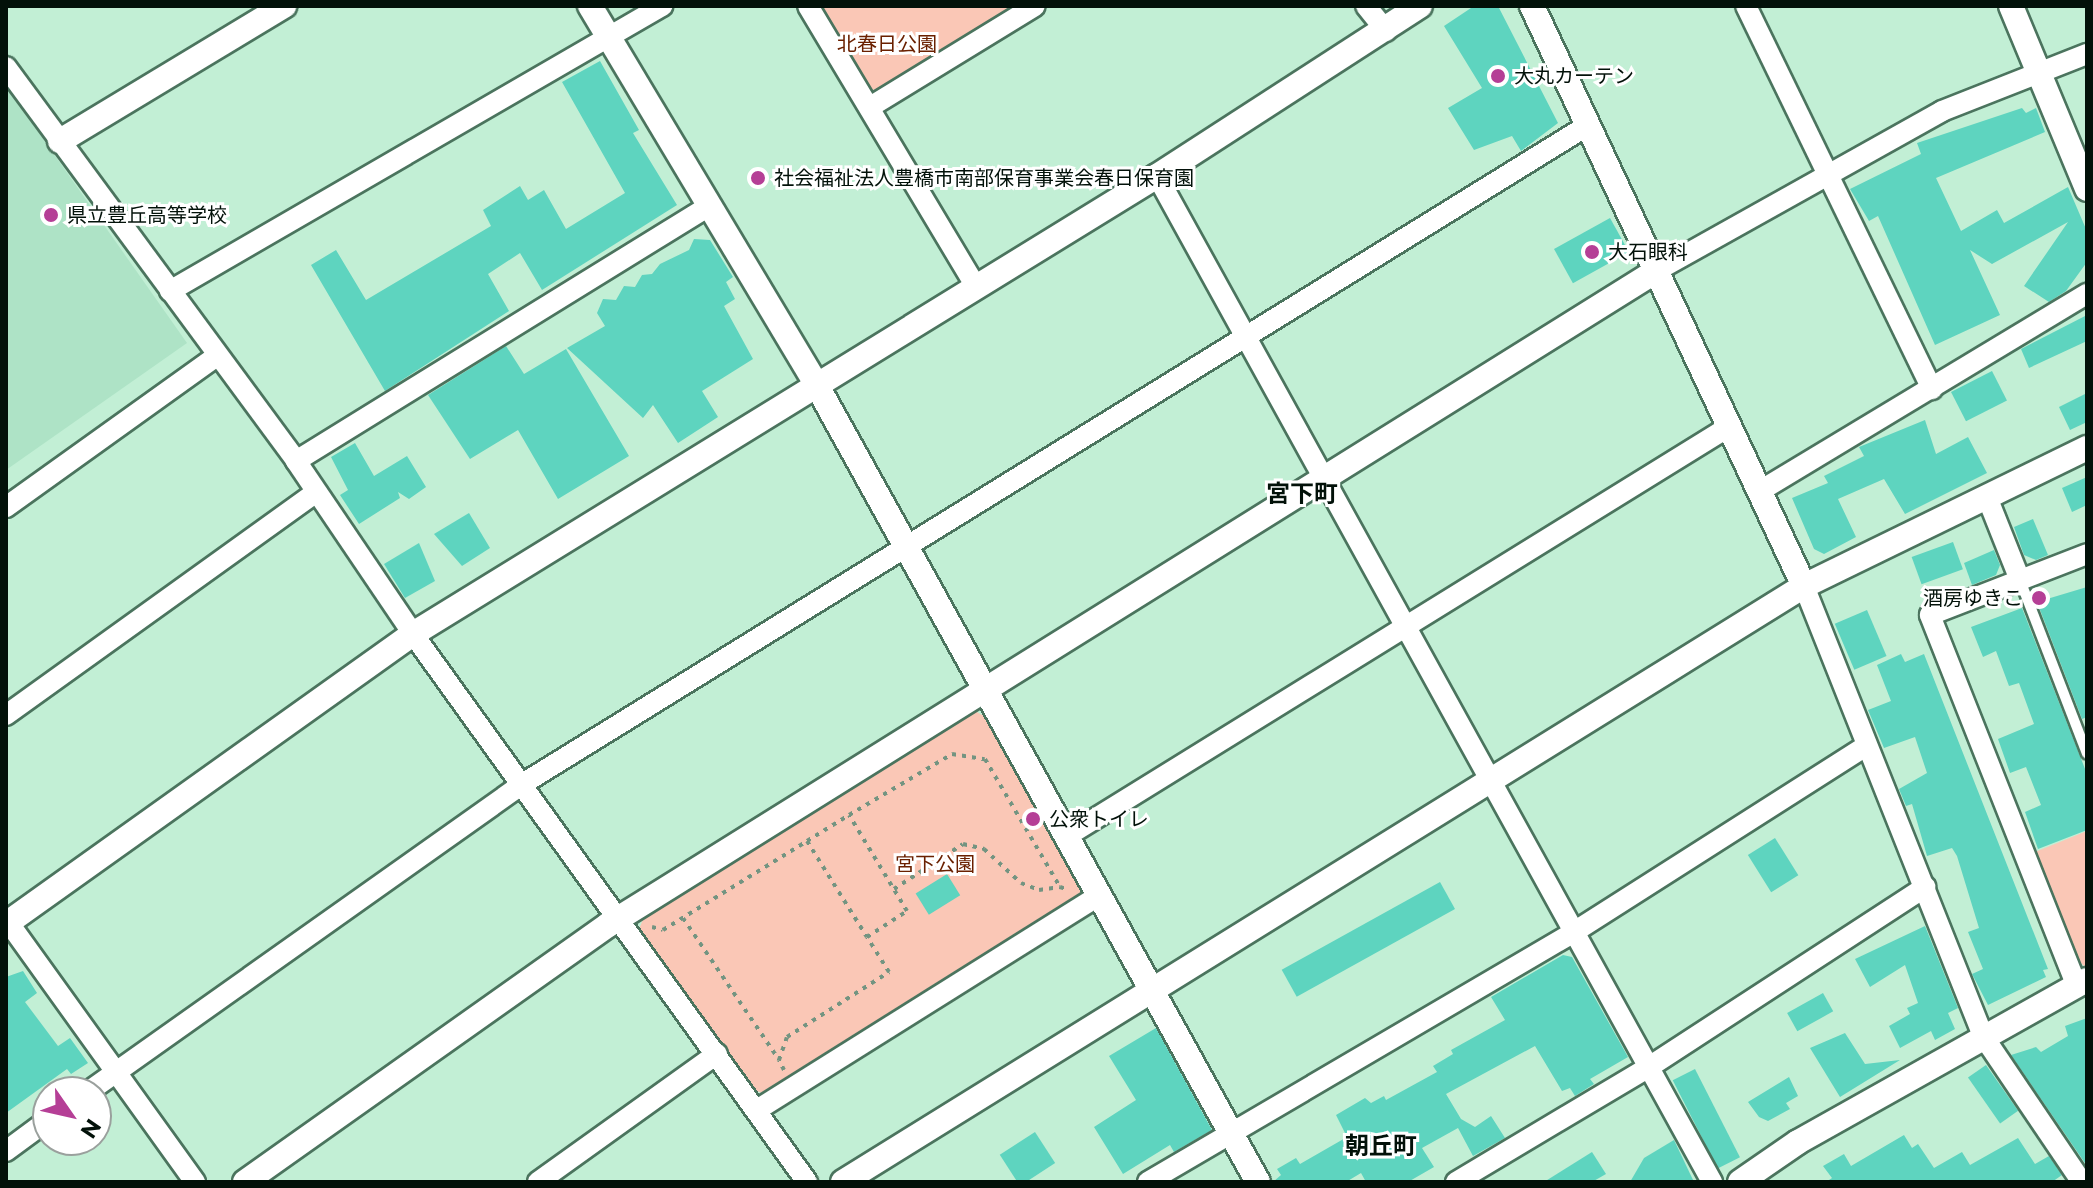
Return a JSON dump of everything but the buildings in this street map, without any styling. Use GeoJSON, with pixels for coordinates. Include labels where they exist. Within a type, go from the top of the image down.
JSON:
{"type":"FeatureCollection","features":[{"type":"Feature","properties":{"kind":"street"},"geometry":{"type":"LineString","coordinates":[[60,141],[284,6]]}},
{"type":"Feature","properties":{"kind":"street"},"geometry":{"type":"LineString","coordinates":[[590,6],[816,384],[1258,1182]]}},
{"type":"Feature","properties":{"kind":"street"},"geometry":{"type":"LineString","coordinates":[[170,291],[662,6]]}},
{"type":"Feature","properties":{"kind":"street"},"geometry":{"type":"LineString","coordinates":[[808,6],[976,287]]}},
{"type":"Feature","properties":{"kind":"street"},"geometry":{"type":"LineString","coordinates":[[870,107],[1035,6]]}},
{"type":"Feature","properties":{"kind":"street"},"geometry":{"type":"LineString","coordinates":[[1366,6],[1386,31]]}},
{"type":"Feature","properties":{"kind":"street"},"geometry":{"type":"LineString","coordinates":[[195,1182],[7,922],[413,634],[1157,176],[1386,31],[1420,6]]}},
{"type":"Feature","properties":{"kind":"street"},"geometry":{"type":"LineString","coordinates":[[1532,6],[1804,586],[1864,747],[1925,887],[1983,1036],[2082,1182]]}},
{"type":"Feature","properties":{"kind":"street"},"geometry":{"type":"LineString","coordinates":[[1746,6],[1932,389]]}},
{"type":"Feature","properties":{"kind":"street"},"geometry":{"type":"LineString","coordinates":[[2011,6],[2087,189]]}},
{"type":"Feature","properties":{"kind":"street"},"geometry":{"type":"LineString","coordinates":[[245,1182],[617,919],[1658,270],[1942,111],[2087,54]]}},
{"type":"Feature","properties":{"kind":"street"},"geometry":{"type":"LineString","coordinates":[[6,67],[296,461],[413,634],[524,783],[617,919],[807,1182]]}},
{"type":"Feature","properties":{"kind":"street"},"geometry":{"type":"LineString","coordinates":[[110,1076],[524,783],[1588,125]]}},
{"type":"Feature","properties":{"kind":"street"},"geometry":{"type":"LineString","coordinates":[[1157,176],[1712,1182]]}},
{"type":"Feature","properties":{"kind":"street"},"geometry":{"type":"LineString","coordinates":[[296,461],[709,206]]}},
{"type":"Feature","properties":{"kind":"street"},"geometry":{"type":"LineString","coordinates":[[1760,491],[2087,294]]}},
{"type":"Feature","properties":{"kind":"street"},"geometry":{"type":"LineString","coordinates":[[6,507],[217,356]]}},
{"type":"Feature","properties":{"kind":"street"},"geometry":{"type":"LineString","coordinates":[[1067,836],[1408,630],[1730,426]]}},
{"type":"Feature","properties":{"kind":"street"},"geometry":{"type":"LineString","coordinates":[[843,1182],[1804,586],[2087,448]]}},
{"type":"Feature","properties":{"kind":"street"},"geometry":{"type":"LineString","coordinates":[[6,715],[316,492]]}},
{"type":"Feature","properties":{"kind":"street"},"geometry":{"type":"LineString","coordinates":[[1987,497],[2020,580]]}},
{"type":"Feature","properties":{"kind":"street"},"geometry":{"type":"LineString","coordinates":[[1740,1182],[1798,1142],[2082,982],[1930,615],[2087,554]]}},
{"type":"Feature","properties":{"kind":"street"},"geometry":{"type":"LineString","coordinates":[[1148,1182],[1574,932],[1864,747]]}},
{"type":"Feature","properties":{"kind":"street"},"geometry":{"type":"LineString","coordinates":[[1456,1182],[1649,1067],[1925,887]]}},
{"type":"Feature","properties":{"kind":"street"},"geometry":{"type":"LineString","coordinates":[[757,1110],[1100,895]]}},
{"type":"Feature","properties":{"kind":"street"},"geometry":{"type":"LineString","coordinates":[[538,1182],[717,1054]]}},
{"type":"Feature","properties":{"kind":"street"},"geometry":{"type":"LineString","coordinates":[[6,1151],[32,1132]]}},
{"type":"Feature","properties":{"kind":"lane"},"geometry":{"type":"LineString","coordinates":[[2020,580],[2087,754]]}},
{"type":"Feature","properties":{"kind":"path"},"geometry":{"type":"LineString","coordinates":[[617,919],[663,930],[952,754],[985,759],[1038,851]]}},
{"type":"Feature","properties":{"kind":"path"},"geometry":{"type":"LineString","coordinates":[[849,815],[907,911],[867,937]]}},
{"type":"Feature","properties":{"kind":"path"},"geometry":{"type":"LineString","coordinates":[[779,1060],[787,1037],[889,972],[807,841]]}},
{"type":"Feature","properties":{"kind":"path"},"geometry":{"type":"LineString","coordinates":[[894,889],[963,844],[984,849],[1021,883],[1039,890],[1060,887]]}},
{"type":"Feature","properties":{"kind":"path"},"geometry":{"type":"LineString","coordinates":[[683,918],[795,1087]]}},
{"type":"Feature","properties":{"kind":"shaded area","name":"県立豊丘高等学校"},"geometry":{"type":"Polygon","coordinates":[[[6,86],[187,343],[6,470],[6,86]]]}},
{"type":"Feature","properties":{"kind":"green space","name":"北春日公園"},"geometry":{"type":"Polygon","coordinates":[[[820,6],[1018,6],[882,91],[869,89],[820,6]]]}},
{"type":"Feature","properties":{"kind":"green space","name":"宮下公園"},"geometry":{"type":"Polygon","coordinates":[[[975,711],[984,716],[1083,890],[1079,902],[765,1094],[754,1090],[639,929],[644,917],[975,711]]]}},
{"type":"Feature","properties":{"kind":"green space"},"geometry":{"type":"Polygon","coordinates":[[[2087,831],[2087,965],[2084,966],[2074,956],[2035,852],[2087,831]]]}},
{"type":"Feature","properties":{"kind":"place","name":"大丸カーテン"},"geometry":{"type":"Point","coordinates":[1498,76]}},
{"type":"Feature","properties":{"kind":"place","name":"社会福祉法人豊橋市南部保育事業会春日保育園"},"geometry":{"type":"Point","coordinates":[758,178]}},
{"type":"Feature","properties":{"kind":"place","name":"県立豊丘高等学校"},"geometry":{"type":"Point","coordinates":[51,215]}},
{"type":"Feature","properties":{"kind":"place","name":"大石眼科"},"geometry":{"type":"Point","coordinates":[1592,252]}},
{"type":"Feature","properties":{"kind":"place","name":"酒房ゆきこ"},"geometry":{"type":"Point","coordinates":[2039,598]}},
{"type":"Feature","properties":{"kind":"place","name":"公衆トイレ"},"geometry":{"type":"Point","coordinates":[1033,819]}},
{"type":"Feature","properties":{"kind":"district","name":"宮下町"},"geometry":{"type":"Point","coordinates":[1302,494]}},
{"type":"Feature","properties":{"kind":"district","name":"朝丘町"},"geometry":{"type":"Point","coordinates":[1381,1146]}}]}
